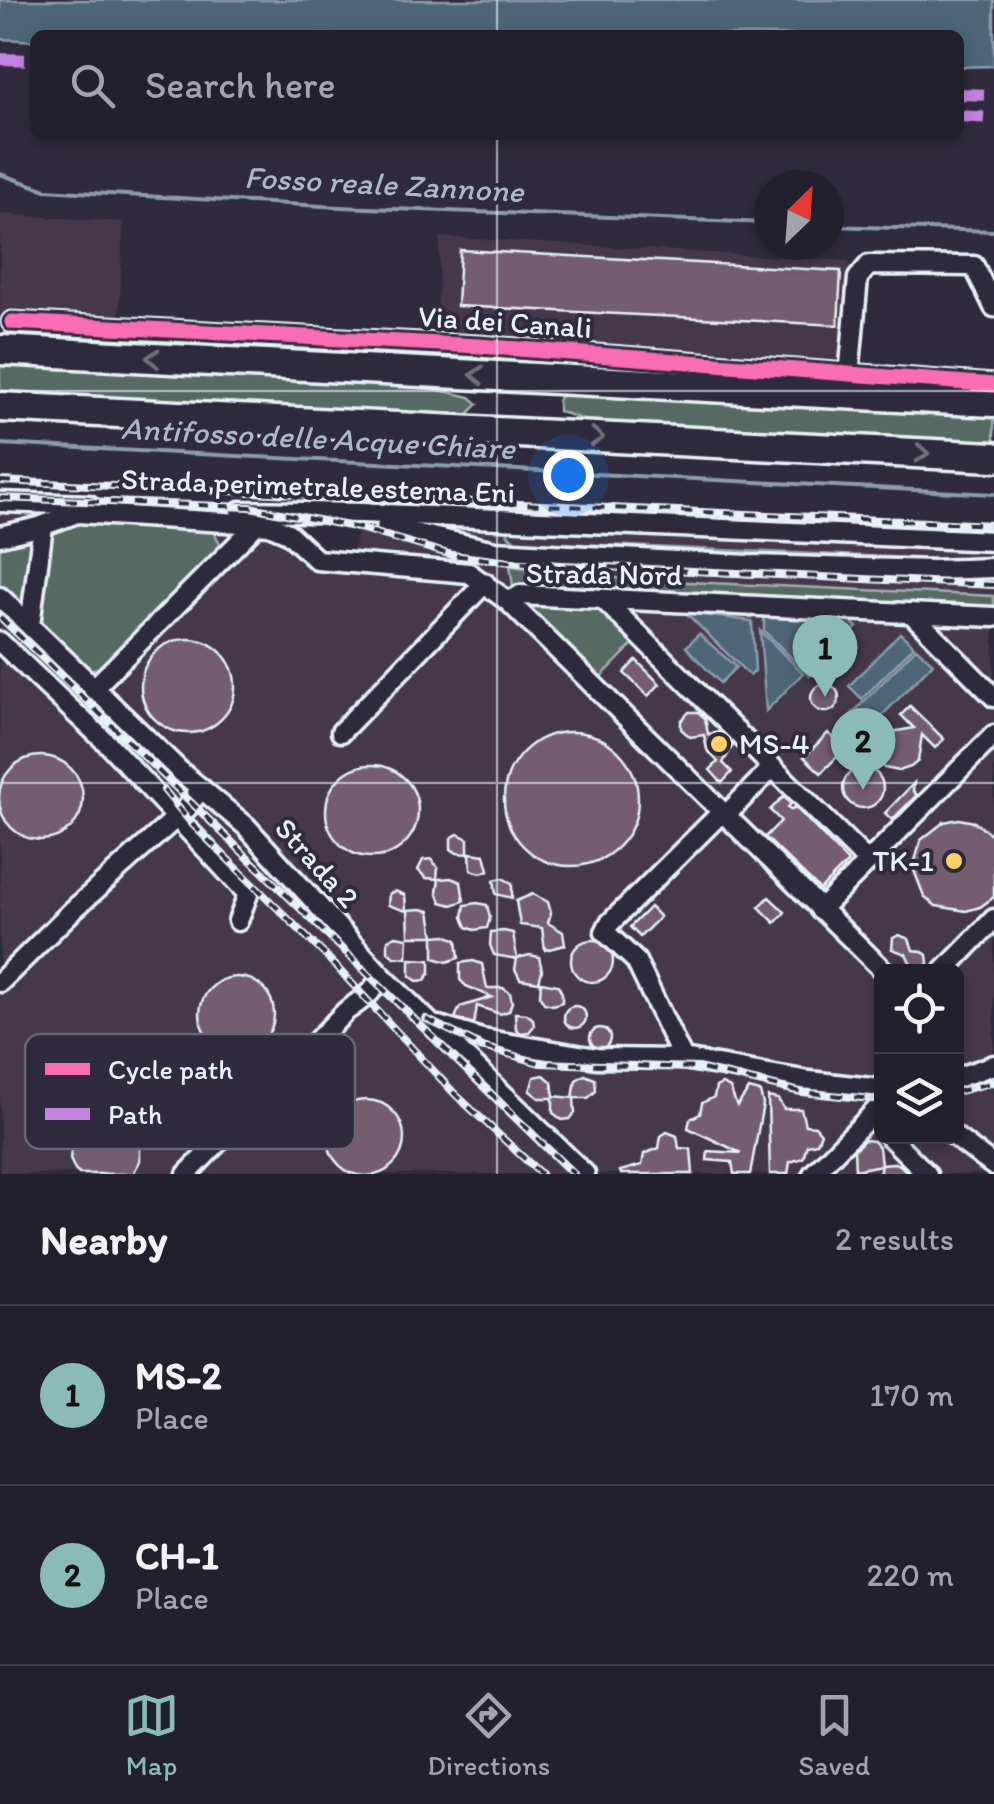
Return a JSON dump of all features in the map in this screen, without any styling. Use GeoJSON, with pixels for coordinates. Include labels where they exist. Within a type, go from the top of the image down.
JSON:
{"type":"FeatureCollection","features":[{"type":"Feature","properties":{"kind":"highway"},"geometry":{"type":"LineString","coordinates":[[11,351],[994,402]]}},
{"type":"Feature","properties":{"kind":"highway"},"geometry":{"type":"LineString","coordinates":[[5,407],[994,457]]}},
{"type":"Feature","properties":{"kind":"street"},"geometry":{"type":"LineString","coordinates":[[849,376],[858,278],[869,265],[974,266],[994,306]]}},
{"type":"Feature","properties":{"kind":"street","name":"Via dei Canali"},"geometry":{"type":"LineString","coordinates":[[12,322],[478,346],[994,386]]}},
{"type":"Feature","properties":{"kind":"street","name":"Strada perimetrale esterna Eni"},"geometry":{"type":"LineString","coordinates":[[0,502],[362,513],[994,541]]}},
{"type":"Feature","properties":{"kind":"street","name":"Strada Nord"},"geometry":{"type":"LineString","coordinates":[[0,536],[77,513],[270,525],[288,533],[318,560],[469,573],[509,602],[520,595],[994,617]]}},
{"type":"Feature","properties":{"kind":"street"},"geometry":{"type":"LineString","coordinates":[[93,689],[257,524]]}},
{"type":"Feature","properties":{"kind":"street"},"geometry":{"type":"LineString","coordinates":[[30,625],[43,526]]}},
{"type":"Feature","properties":{"kind":"street"},"geometry":{"type":"LineString","coordinates":[[386,527],[495,551],[748,565],[994,568]]}},
{"type":"Feature","properties":{"kind":"street"},"geometry":{"type":"LineString","coordinates":[[340,732],[484,583]]}},
{"type":"Feature","properties":{"kind":"street","name":"Strada 2"},"geometry":{"type":"LineString","coordinates":[[0,598],[93,689],[246,826],[381,975],[585,1174]]}},
{"type":"Feature","properties":{"kind":"street"},"geometry":{"type":"LineString","coordinates":[[603,598],[868,862]]}},
{"type":"Feature","properties":{"kind":"street"},"geometry":{"type":"LineString","coordinates":[[509,602],[877,964]]}},
{"type":"Feature","properties":{"kind":"street"},"geometry":{"type":"LineString","coordinates":[[911,614],[994,697]]}},
{"type":"Feature","properties":{"kind":"street"},"geometry":{"type":"LineString","coordinates":[[0,642],[110,746],[248,894],[238,922]]}},
{"type":"Feature","properties":{"kind":"street"},"geometry":{"type":"LineString","coordinates":[[820,910],[994,735]]}},
{"type":"Feature","properties":{"kind":"street"},"geometry":{"type":"LineString","coordinates":[[683,1058],[636,961],[606,932],[609,924],[772,768]]}},
{"type":"Feature","properties":{"kind":"street"},"geometry":{"type":"LineString","coordinates":[[0,982],[73,910],[176,820],[201,788]]}},
{"type":"Feature","properties":{"kind":"street"},"geometry":{"type":"LineString","coordinates":[[951,964],[994,919]]}},
{"type":"Feature","properties":{"kind":"street"},"geometry":{"type":"LineString","coordinates":[[323,1034],[365,998],[381,975]]}},
{"type":"Feature","properties":{"kind":"street"},"geometry":{"type":"LineString","coordinates":[[418,1011],[444,1030],[482,1039],[596,1058],[683,1058],[872,1088],[874,1096]]}},
{"type":"Feature","properties":{"kind":"street"},"geometry":{"type":"LineString","coordinates":[[964,1075],[994,1065]]}},
{"type":"Feature","properties":{"kind":"street"},"geometry":{"type":"LineString","coordinates":[[813,1174],[874,1116]]}},
{"type":"Feature","properties":{"kind":"street"},"geometry":{"type":"LineString","coordinates":[[897,1144],[927,1174]]}},
{"type":"Feature","properties":{"kind":"street"},"geometry":{"type":"LineString","coordinates":[[964,1144],[994,1166]]}},
{"type":"Feature","properties":{"kind":"street"},"geometry":{"type":"LineString","coordinates":[[186,1174],[211,1149]]}},
{"type":"Feature","properties":{"kind":"shaded area"},"geometry":{"type":"Polygon","coordinates":[[[0,214],[123,222],[119,321],[0,315],[0,214]]]}},
{"type":"Feature","properties":{"kind":"shaded area"},"geometry":{"type":"Polygon","coordinates":[[[440,237],[754,255],[754,260],[849,261],[843,351],[831,367],[437,334],[440,237]]]}},
{"type":"Feature","properties":{"kind":"shaded area"},"geometry":{"type":"Polygon","coordinates":[[[0,507],[287,519],[323,555],[352,557],[360,516],[994,546],[994,1174],[0,1174],[0,507]]]}},
{"type":"Feature","properties":{"kind":"green space"},"geometry":{"type":"Polygon","coordinates":[[[0,359],[412,384],[470,397],[478,404],[462,420],[0,396],[0,359]]]}},
{"type":"Feature","properties":{"kind":"green space"},"geometry":{"type":"Polygon","coordinates":[[[566,393],[994,411],[994,445],[605,427],[558,411],[558,399],[566,393]]]}},
{"type":"Feature","properties":{"kind":"green space"},"geometry":{"type":"Polygon","coordinates":[[[83,520],[189,525],[214,532],[222,547],[102,668],[83,670],[36,622],[49,538],[83,520]]]}},
{"type":"Feature","properties":{"kind":"green space"},"geometry":{"type":"Polygon","coordinates":[[[33,536],[27,611],[0,589],[0,543],[33,536]]]}},
{"type":"Feature","properties":{"kind":"green space"},"geometry":{"type":"Polygon","coordinates":[[[510,566],[624,579],[994,596],[994,611],[513,586],[510,566]]]}},
{"type":"Feature","properties":{"kind":"green space"},"geometry":{"type":"Polygon","coordinates":[[[527,606],[597,609],[634,643],[597,681],[527,606]]]}},
{"type":"Feature","properties":{"kind":"water"},"geometry":{"type":"Polygon","coordinates":[[[0,0],[994,0],[994,66],[964,67],[964,30],[30,30],[30,41],[0,39],[0,0]]]}},
{"type":"Feature","properties":{"kind":"water"},"geometry":{"type":"Polygon","coordinates":[[[686,613],[752,621],[755,671],[750,676],[686,613]]]}},
{"type":"Feature","properties":{"kind":"water"},"geometry":{"type":"Polygon","coordinates":[[[764,617],[851,622],[857,627],[810,676],[764,631],[764,617]]]}},
{"type":"Feature","properties":{"kind":"water"},"geometry":{"type":"Polygon","coordinates":[[[760,631],[803,673],[766,711],[760,631]]]}},
{"type":"Feature","properties":{"kind":"water"},"geometry":{"type":"Polygon","coordinates":[[[900,633],[914,646],[862,699],[849,686],[900,633]]]}},
{"type":"Feature","properties":{"kind":"water"},"geometry":{"type":"Polygon","coordinates":[[[699,634],[736,667],[720,683],[686,647],[699,634]]]}},
{"type":"Feature","properties":{"kind":"water"},"geometry":{"type":"Polygon","coordinates":[[[916,648],[933,663],[865,733],[849,717],[916,648]]]}},
{"type":"Feature","properties":{"kind":"building"},"geometry":{"type":"Polygon","coordinates":[[[460,250],[841,271],[838,325],[457,306],[460,250]]]}},
{"type":"Feature","properties":{"kind":"building"},"geometry":{"type":"Polygon","coordinates":[[[188,639],[206,643],[221,653],[231,668],[235,686],[231,704],[221,719],[206,729],[188,733],[170,729],[155,719],[145,704],[141,686],[145,668],[155,653],[170,643],[188,639]]]}},
{"type":"Feature","properties":{"kind":"building"},"geometry":{"type":"Polygon","coordinates":[[[636,660],[660,684],[648,696],[624,673],[636,660]]]}},
{"type":"Feature","properties":{"kind":"building"},"geometry":{"type":"Polygon","coordinates":[[[825,684],[835,688],[839,698],[835,708],[825,712],[815,708],[811,698],[815,688],[825,684]]]}},
{"type":"Feature","properties":{"kind":"building"},"geometry":{"type":"Polygon","coordinates":[[[910,706],[944,739],[935,748],[922,735],[918,761],[899,771],[884,768],[882,741],[892,732],[914,728],[901,715],[910,706]]]}},
{"type":"Feature","properties":{"kind":"building"},"geometry":{"type":"Polygon","coordinates":[[[689,712],[698,712],[705,718],[708,734],[719,732],[733,745],[723,763],[732,772],[722,783],[710,770],[718,762],[707,750],[704,735],[690,737],[681,729],[681,721],[689,712]]]}},
{"type":"Feature","properties":{"kind":"building"},"geometry":{"type":"Polygon","coordinates":[[[571,732],[597,737],[618,752],[633,773],[638,799],[633,825],[618,846],[597,861],[571,866],[545,861],[524,846],[509,825],[504,799],[509,773],[524,752],[545,737],[571,732]]]}},
{"type":"Feature","properties":{"kind":"building"},"geometry":{"type":"Polygon","coordinates":[[[828,733],[836,740],[841,735],[850,744],[821,773],[804,757],[828,733]]]}},
{"type":"Feature","properties":{"kind":"building"},"geometry":{"type":"Polygon","coordinates":[[[41,756],[57,759],[71,768],[80,782],[80,814],[71,828],[57,837],[41,840],[25,837],[11,828],[2,814],[-1,798],[2,782],[11,768],[25,759],[41,756]]]}},
{"type":"Feature","properties":{"kind":"building"},"geometry":{"type":"Polygon","coordinates":[[[372,765],[389,769],[404,779],[414,794],[418,811],[414,828],[404,843],[389,853],[372,857],[355,853],[340,843],[330,828],[326,811],[330,794],[340,779],[355,769],[372,765]]]}},
{"type":"Feature","properties":{"kind":"building"},"geometry":{"type":"Polygon","coordinates":[[[863,768],[877,774],[883,788],[877,802],[863,808],[849,802],[843,788],[849,774],[863,768]]]}},
{"type":"Feature","properties":{"kind":"building"},"geometry":{"type":"Polygon","coordinates":[[[914,783],[917,795],[892,820],[885,813],[914,783]]]}},
{"type":"Feature","properties":{"kind":"building"},"geometry":{"type":"Polygon","coordinates":[[[784,796],[791,804],[788,807],[795,807],[848,862],[820,890],[765,837],[781,821],[770,810],[784,796]]]}},
{"type":"Feature","properties":{"kind":"building","name":"TK-1"},"geometry":{"type":"Polygon","coordinates":[[[944,822],[974,822],[994,836],[994,897],[966,911],[936,906],[924,896],[913,868],[921,840],[944,822]]]}},
{"type":"Feature","properties":{"kind":"building"},"geometry":{"type":"Polygon","coordinates":[[[458,834],[468,839],[468,854],[451,849],[451,838],[458,834]]]}},
{"type":"Feature","properties":{"kind":"building"},"geometry":{"type":"Polygon","coordinates":[[[470,853],[485,855],[489,870],[471,870],[470,853]]]}},
{"type":"Feature","properties":{"kind":"building"},"geometry":{"type":"Polygon","coordinates":[[[431,859],[438,868],[437,879],[426,878],[418,870],[423,860],[431,859]]]}},
{"type":"Feature","properties":{"kind":"building"},"geometry":{"type":"Polygon","coordinates":[[[502,878],[512,883],[512,898],[496,894],[494,880],[502,878]]]}},
{"type":"Feature","properties":{"kind":"building"},"geometry":{"type":"Polygon","coordinates":[[[439,879],[461,882],[464,901],[452,905],[441,902],[437,892],[439,879]]]}},
{"type":"Feature","properties":{"kind":"building"},"geometry":{"type":"Polygon","coordinates":[[[395,891],[405,895],[406,911],[388,905],[389,894],[395,891]]]}},
{"type":"Feature","properties":{"kind":"building"},"geometry":{"type":"Polygon","coordinates":[[[533,894],[548,902],[548,923],[563,932],[565,945],[545,950],[542,928],[520,925],[516,901],[533,894]]]}},
{"type":"Feature","properties":{"kind":"building"},"geometry":{"type":"Polygon","coordinates":[[[769,897],[785,912],[775,923],[759,907],[769,897]]]}},
{"type":"Feature","properties":{"kind":"building"},"geometry":{"type":"Polygon","coordinates":[[[465,905],[487,905],[490,918],[487,928],[474,930],[467,927],[463,917],[465,905]]]}},
{"type":"Feature","properties":{"kind":"building"},"geometry":{"type":"Polygon","coordinates":[[[650,907],[660,917],[640,937],[630,927],[650,907]]]}},
{"type":"Feature","properties":{"kind":"building"},"geometry":{"type":"Polygon","coordinates":[[[408,910],[430,911],[434,936],[409,936],[408,910]]]}},
{"type":"Feature","properties":{"kind":"building"},"geometry":{"type":"Polygon","coordinates":[[[491,932],[513,933],[517,958],[539,957],[539,982],[520,979],[515,969],[517,959],[494,955],[491,932]]]}},
{"type":"Feature","properties":{"kind":"building"},"geometry":{"type":"Polygon","coordinates":[[[446,935],[457,940],[459,958],[447,962],[434,958],[434,936],[446,935]]]}},
{"type":"Feature","properties":{"kind":"building"},"geometry":{"type":"Polygon","coordinates":[[[899,935],[909,939],[913,950],[927,955],[928,963],[911,964],[906,954],[892,949],[893,938],[899,935]]]}},
{"type":"Feature","properties":{"kind":"building"},"geometry":{"type":"Polygon","coordinates":[[[396,936],[408,938],[407,958],[388,952],[388,940],[396,936]]]}},
{"type":"Feature","properties":{"kind":"building"},"geometry":{"type":"Polygon","coordinates":[[[592,940],[607,946],[613,961],[607,976],[592,982],[577,976],[571,961],[577,946],[592,940]]]}},
{"type":"Feature","properties":{"kind":"building"},"geometry":{"type":"Polygon","coordinates":[[[410,959],[430,960],[430,973],[425,980],[417,981],[410,976],[410,959]]]}},
{"type":"Feature","properties":{"kind":"building"},"geometry":{"type":"Polygon","coordinates":[[[460,963],[482,964],[487,988],[503,988],[510,993],[512,1002],[509,1011],[500,1014],[477,1006],[474,1024],[455,1018],[460,1007],[492,997],[460,980],[460,963]]]}},
{"type":"Feature","properties":{"kind":"building"},"geometry":{"type":"Polygon","coordinates":[[[223,980],[251,980],[271,1000],[274,1014],[267,1034],[207,1034],[203,1028],[203,1000],[223,980]]]}},
{"type":"Feature","properties":{"kind":"building"},"geometry":{"type":"Polygon","coordinates":[[[541,982],[558,985],[562,1002],[544,1003],[541,982]]]}},
{"type":"Feature","properties":{"kind":"building"},"geometry":{"type":"Polygon","coordinates":[[[571,1006],[579,1006],[586,1017],[579,1028],[571,1028],[564,1021],[564,1013],[571,1006]]]}},
{"type":"Feature","properties":{"kind":"building"},"geometry":{"type":"Polygon","coordinates":[[[515,1013],[533,1019],[534,1026],[529,1032],[516,1029],[515,1013]]]}},
{"type":"Feature","properties":{"kind":"building"},"geometry":{"type":"Polygon","coordinates":[[[600,1028],[610,1038],[600,1048],[590,1038],[600,1028]]]}},
{"type":"Feature","properties":{"kind":"building"},"geometry":{"type":"Polygon","coordinates":[[[544,1075],[552,1082],[554,1096],[573,1098],[576,1080],[585,1075],[595,1079],[596,1091],[588,1098],[574,1098],[575,1113],[562,1120],[553,1113],[553,1098],[539,1098],[530,1091],[534,1077],[544,1075]]]}},
{"type":"Feature","properties":{"kind":"building"},"geometry":{"type":"Polygon","coordinates":[[[722,1084],[730,1088],[737,1106],[749,1089],[760,1092],[763,1104],[750,1174],[734,1174],[732,1162],[707,1160],[708,1151],[741,1153],[688,1128],[690,1119],[700,1114],[702,1103],[714,1097],[716,1087],[722,1084]]]}},
{"type":"Feature","properties":{"kind":"building"},"geometry":{"type":"Polygon","coordinates":[[[768,1097],[778,1099],[784,1109],[801,1109],[805,1125],[815,1126],[821,1133],[817,1143],[807,1145],[803,1158],[790,1162],[788,1174],[770,1174],[768,1097]]]}},
{"type":"Feature","properties":{"kind":"building"},"geometry":{"type":"Polygon","coordinates":[[[355,1102],[381,1103],[401,1123],[401,1153],[381,1173],[351,1173],[331,1153],[330,1149],[355,1149],[355,1102]]]}},
{"type":"Feature","properties":{"kind":"building"},"geometry":{"type":"Polygon","coordinates":[[[667,1132],[677,1136],[679,1148],[691,1149],[693,1174],[621,1174],[620,1171],[642,1165],[644,1154],[659,1148],[661,1136],[667,1132]]]}},
{"type":"Feature","properties":{"kind":"building"},"geometry":{"type":"Polygon","coordinates":[[[864,1140],[873,1141],[879,1147],[881,1165],[855,1170],[854,1150],[864,1140]]]}},
{"type":"Feature","properties":{"kind":"building"},"geometry":{"type":"Polygon","coordinates":[[[71,1149],[140,1149],[140,1161],[133,1174],[79,1174],[70,1159],[71,1149]]]}},
{"type":"Feature","properties":{"kind":"building"},"geometry":{"type":"Polygon","coordinates":[[[894,1163],[909,1174],[879,1174],[881,1164],[894,1163]]]}},
{"type":"Feature","properties":{"kind":"waterway","name":"Fosso reale Zannone"},"geometry":{"type":"LineString","coordinates":[[0,174],[46,190],[340,207],[754,222]]}},
{"type":"Feature","properties":{"kind":"waterway","name":"Fosso reale Zannone"},"geometry":{"type":"LineString","coordinates":[[844,226],[994,231]]}},
{"type":"Feature","properties":{"kind":"waterway","name":"Antifosso delle Acque Chiare"},"geometry":{"type":"LineString","coordinates":[[0,444],[994,494]]}},
{"type":"Feature","properties":{"kind":"waterway"},"geometry":{"type":"LineString","coordinates":[[508,534],[515,542],[944,560]]}},
{"type":"Feature","properties":{"kind":"railway"},"geometry":{"type":"LineString","coordinates":[[0,481],[994,525]]}},
{"type":"Feature","properties":{"kind":"railway"},"geometry":{"type":"LineString","coordinates":[[0,498],[250,507],[359,528],[452,555],[519,563],[994,585]]}},
{"type":"Feature","properties":{"kind":"railway"},"geometry":{"type":"LineString","coordinates":[[0,617],[574,1174]]}},
{"type":"Feature","properties":{"kind":"railway"},"geometry":{"type":"LineString","coordinates":[[164,790],[192,824],[328,958],[455,1094],[541,1174]]}},
{"type":"Feature","properties":{"kind":"railway"},"geometry":{"type":"LineString","coordinates":[[426,1019],[483,1047],[540,1063],[698,1068],[801,1092],[874,1099]]}},
{"type":"Feature","properties":{"kind":"railway"},"geometry":{"type":"LineString","coordinates":[[964,1090],[994,1082]]}},
{"type":"Feature","properties":{"kind":"marked path"},"geometry":{"type":"LineString","coordinates":[[0,59],[30,60]]}},
{"type":"Feature","properties":{"kind":"marked path"},"geometry":{"type":"LineString","coordinates":[[964,94],[994,95]]}},
{"type":"Feature","properties":{"kind":"marked path"},"geometry":{"type":"LineString","coordinates":[[964,116],[994,118]]}},
{"type":"Feature","properties":{"kind":"cycle path"},"geometry":{"type":"LineString","coordinates":[[12,322],[479,346],[994,385]]}},
{"type":"Feature","properties":{"kind":"place","name":"MS-2"},"geometry":{"type":"Point","coordinates":[825,697]}},
{"type":"Feature","properties":{"kind":"place","name":"MS-4"},"geometry":{"type":"Point","coordinates":[719,744]}},
{"type":"Feature","properties":{"kind":"place","name":"CH-1"},"geometry":{"type":"Point","coordinates":[863,790]}},
{"type":"Feature","properties":{"kind":"place","name":"TK-1"},"geometry":{"type":"Point","coordinates":[954,861]}}]}
